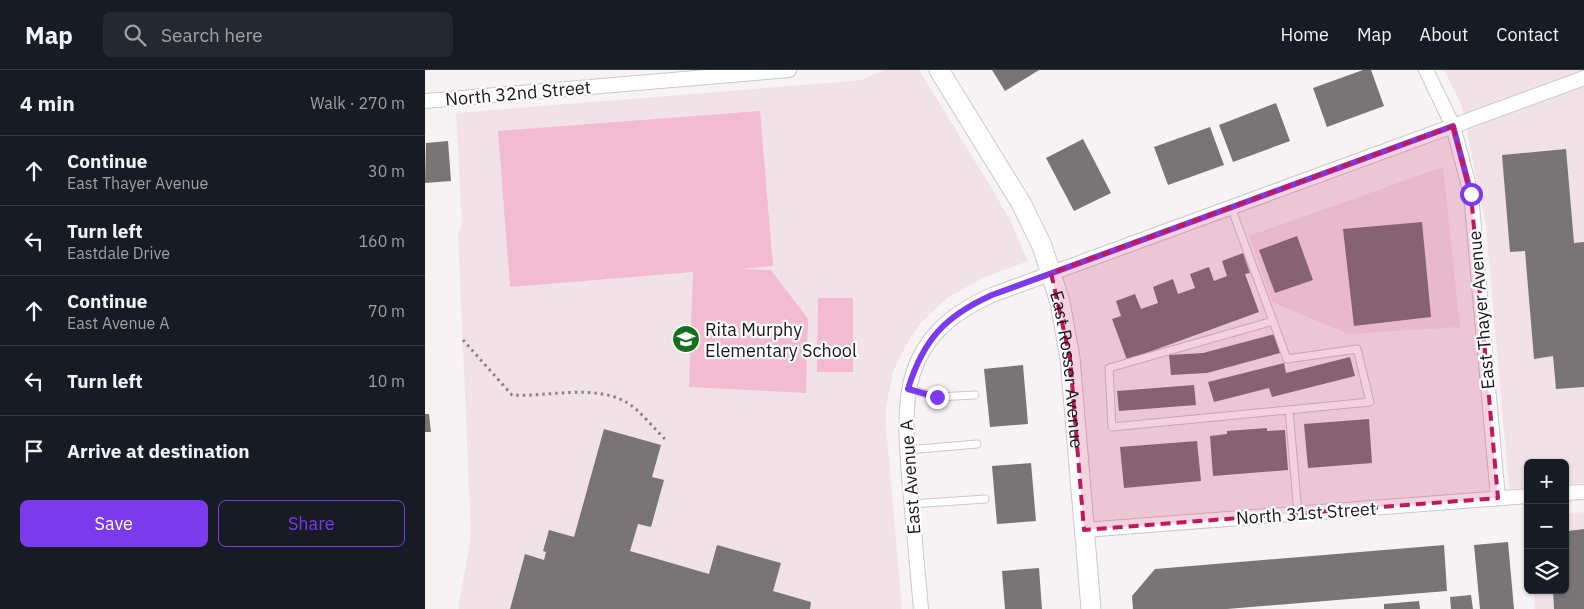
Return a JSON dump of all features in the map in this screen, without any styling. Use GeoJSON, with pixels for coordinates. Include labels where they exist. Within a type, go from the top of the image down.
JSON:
{"type":"FeatureCollection","features":[{"type":"Feature","properties":{"kind":"street","name":"North 32nd Street"},"geometry":{"type":"LineString","coordinates":[[425,101],[789,70]]}},
{"type":"Feature","properties":{"kind":"street","name":"East Rosser Avenue"},"geometry":{"type":"LineString","coordinates":[[939,70],[1017,195],[1035,231],[1060,302],[1070,358],[1091,609]]}},
{"type":"Feature","properties":{"kind":"street","name":"East Thayer Avenue"},"geometry":{"type":"LineString","coordinates":[[1426,70],[1453,126],[1471,194],[1498,498]]}},
{"type":"Feature","properties":{"kind":"street","name":"East Avenue A"},"geometry":{"type":"LineString","coordinates":[[921,609],[905,411],[908,389],[915,366],[924,347],[941,327],[958,313],[992,295],[1584,78]]}},
{"type":"Feature","properties":{"kind":"street"},"geometry":{"type":"LineString","coordinates":[[1569,493],[1584,492]]}},
{"type":"Feature","properties":{"kind":"street","name":"North 31st Street"},"geometry":{"type":"LineString","coordinates":[[1084,530],[1524,496]]}},
{"type":"Feature","properties":{"kind":"lane"},"geometry":{"type":"LineString","coordinates":[[1231,207],[1273,321],[1287,359],[1357,349],[1370,402],[1112,427],[1109,368],[1273,321]]}},
{"type":"Feature","properties":{"kind":"lane"},"geometry":{"type":"LineString","coordinates":[[908,389],[937,397],[975,395]]}},
{"type":"Feature","properties":{"kind":"lane"},"geometry":{"type":"LineString","coordinates":[[1289,410],[1299,513]]}},
{"type":"Feature","properties":{"kind":"lane"},"geometry":{"type":"LineString","coordinates":[[907,450],[977,444]]}},
{"type":"Feature","properties":{"kind":"lane"},"geometry":{"type":"LineString","coordinates":[[912,504],[985,499]]}},
{"type":"Feature","properties":{"kind":"path"},"geometry":{"type":"LineString","coordinates":[[463,340],[512,395],[537,396],[595,392],[626,402],[665,439]]}},
{"type":"Feature","properties":{"kind":"highlighted area"},"geometry":{"type":"Polygon","coordinates":[[[1453,126],[1471,194],[1498,498],[1084,530],[1070,358],[1051,273],[1453,126]]]}},
{"type":"Feature","properties":{"kind":"shaded area","name":"Rita Murphy Elementary School"},"geometry":{"type":"Polygon","coordinates":[[[885,70],[919,70],[1010,220],[1028,261],[983,278],[948,297],[921,323],[910,338],[893,371],[886,406],[886,426],[902,609],[458,609],[471,536],[458,233],[462,225],[456,113],[861,80],[885,70]]]}},
{"type":"Feature","properties":{"kind":"shaded area"},"geometry":{"type":"Polygon","coordinates":[[[1444,70],[1584,70],[1584,483],[1569,484],[1569,459],[1524,459],[1524,487],[1509,489],[1486,226],[1462,106],[1444,70]]]}},
{"type":"Feature","properties":{"kind":"shaded area"},"geometry":{"type":"Polygon","coordinates":[[[760,111],[773,266],[741,269],[771,270],[808,319],[806,393],[689,387],[693,272],[510,287],[498,131],[760,111]]]}},
{"type":"Feature","properties":{"kind":"shaded area"},"geometry":{"type":"Polygon","coordinates":[[[1443,167],[1460,327],[1348,334],[1272,302],[1249,236],[1443,167]]]}},
{"type":"Feature","properties":{"kind":"shaded area"},"geometry":{"type":"Polygon","coordinates":[[[818,298],[853,298],[853,372],[817,372],[818,298]]]}},
{"type":"Feature","properties":{"kind":"shaded area"},"geometry":{"type":"Polygon","coordinates":[[[1584,512],[1584,609],[1535,609],[1534,594],[1569,594],[1569,514],[1584,512]]]}},
{"type":"Feature","properties":{"kind":"building"},"geometry":{"type":"Polygon","coordinates":[[[992,70],[1039,70],[1005,91],[992,70]]]}},
{"type":"Feature","properties":{"kind":"building"},"geometry":{"type":"Polygon","coordinates":[[[1363,70],[1371,70],[1384,106],[1327,127],[1313,88],[1363,70]]]}},
{"type":"Feature","properties":{"kind":"building"},"geometry":{"type":"Polygon","coordinates":[[[1276,103],[1290,141],[1233,162],[1219,125],[1276,103]]]}},
{"type":"Feature","properties":{"kind":"building"},"geometry":{"type":"Polygon","coordinates":[[[1210,127],[1224,165],[1168,185],[1154,147],[1210,127]]]}},
{"type":"Feature","properties":{"kind":"building"},"geometry":{"type":"Polygon","coordinates":[[[1083,139],[1111,193],[1074,211],[1046,158],[1083,139]]]}},
{"type":"Feature","properties":{"kind":"building"},"geometry":{"type":"Polygon","coordinates":[[[448,141],[451,181],[425,183],[426,143],[448,141]]]}},
{"type":"Feature","properties":{"kind":"building"},"geometry":{"type":"Polygon","coordinates":[[[1566,149],[1574,243],[1584,242],[1584,387],[1556,389],[1553,356],[1534,359],[1525,251],[1510,252],[1502,155],[1566,149]]]}},
{"type":"Feature","properties":{"kind":"building"},"geometry":{"type":"Polygon","coordinates":[[[1422,222],[1431,317],[1354,326],[1343,229],[1422,222]]]}},
{"type":"Feature","properties":{"kind":"building"},"geometry":{"type":"Polygon","coordinates":[[[1297,236],[1313,280],[1275,293],[1259,250],[1297,236]]]}},
{"type":"Feature","properties":{"kind":"building"},"geometry":{"type":"Polygon","coordinates":[[[1243,253],[1250,273],[1245,274],[1259,312],[1127,360],[1112,319],[1121,316],[1116,301],[1135,294],[1141,309],[1158,303],[1153,287],[1173,279],[1178,294],[1195,288],[1190,274],[1209,267],[1214,281],[1227,276],[1222,261],[1243,253]]]}},
{"type":"Feature","properties":{"kind":"building"},"geometry":{"type":"Polygon","coordinates":[[[1275,334],[1280,353],[1207,373],[1171,375],[1169,355],[1203,353],[1275,334]]]}},
{"type":"Feature","properties":{"kind":"building"},"geometry":{"type":"Polygon","coordinates":[[[1350,357],[1355,376],[1272,397],[1269,388],[1214,402],[1208,382],[1284,363],[1286,373],[1350,357]]]}},
{"type":"Feature","properties":{"kind":"building"},"geometry":{"type":"Polygon","coordinates":[[[1023,365],[1028,424],[990,427],[984,369],[1023,365]]]}},
{"type":"Feature","properties":{"kind":"building"},"geometry":{"type":"Polygon","coordinates":[[[1194,385],[1196,405],[1119,411],[1117,391],[1194,385]]]}},
{"type":"Feature","properties":{"kind":"building"},"geometry":{"type":"Polygon","coordinates":[[[425,414],[429,414],[431,432],[425,432],[425,414]]]}},
{"type":"Feature","properties":{"kind":"building"},"geometry":{"type":"Polygon","coordinates":[[[1369,419],[1372,463],[1308,468],[1304,424],[1369,419]]]}},
{"type":"Feature","properties":{"kind":"building"},"geometry":{"type":"Polygon","coordinates":[[[1267,428],[1267,431],[1285,430],[1288,470],[1213,476],[1210,436],[1227,434],[1227,431],[1267,428]]]}},
{"type":"Feature","properties":{"kind":"building"},"geometry":{"type":"Polygon","coordinates":[[[604,429],[661,445],[652,477],[664,480],[651,527],[638,524],[630,551],[709,574],[717,545],[781,563],[773,591],[811,602],[810,609],[510,609],[525,554],[544,560],[546,552],[543,551],[549,530],[574,537],[604,429]]]}},
{"type":"Feature","properties":{"kind":"building"},"geometry":{"type":"Polygon","coordinates":[[[1197,441],[1201,481],[1124,488],[1120,447],[1197,441]]]}},
{"type":"Feature","properties":{"kind":"building"},"geometry":{"type":"Polygon","coordinates":[[[1031,463],[1036,521],[997,524],[992,466],[1031,463]]]}},
{"type":"Feature","properties":{"kind":"building"},"geometry":{"type":"Polygon","coordinates":[[[1584,529],[1584,609],[1554,609],[1553,594],[1569,594],[1569,531],[1584,529]]]}},
{"type":"Feature","properties":{"kind":"building"},"geometry":{"type":"Polygon","coordinates":[[[1508,542],[1514,609],[1480,609],[1474,545],[1508,542]]]}},
{"type":"Feature","properties":{"kind":"building"},"geometry":{"type":"Polygon","coordinates":[[[1444,545],[1447,591],[1227,609],[1133,609],[1132,596],[1155,569],[1444,545]]]}},
{"type":"Feature","properties":{"kind":"building"},"geometry":{"type":"Polygon","coordinates":[[[1039,568],[1042,609],[1005,609],[1002,571],[1039,568]]]}},
{"type":"Feature","properties":{"kind":"building"},"geometry":{"type":"Polygon","coordinates":[[[1471,595],[1473,609],[1451,609],[1450,597],[1471,595]]]}},
{"type":"Feature","properties":{"kind":"building"},"geometry":{"type":"Polygon","coordinates":[[[1419,601],[1420,609],[1384,609],[1384,604],[1419,601]]]}},
{"type":"Feature","properties":{"kind":"place","name":"Rita Murphy Elementary School"},"geometry":{"type":"Point","coordinates":[686,339]}},
{"type":"Feature","properties":{"kind":"route"},"geometry":{"type":"LineString","coordinates":[[937,397],[908,389],[915,366],[924,347],[941,327],[958,313],[992,295],[1453,126],[1467,173],[1471,194]]}}]}
